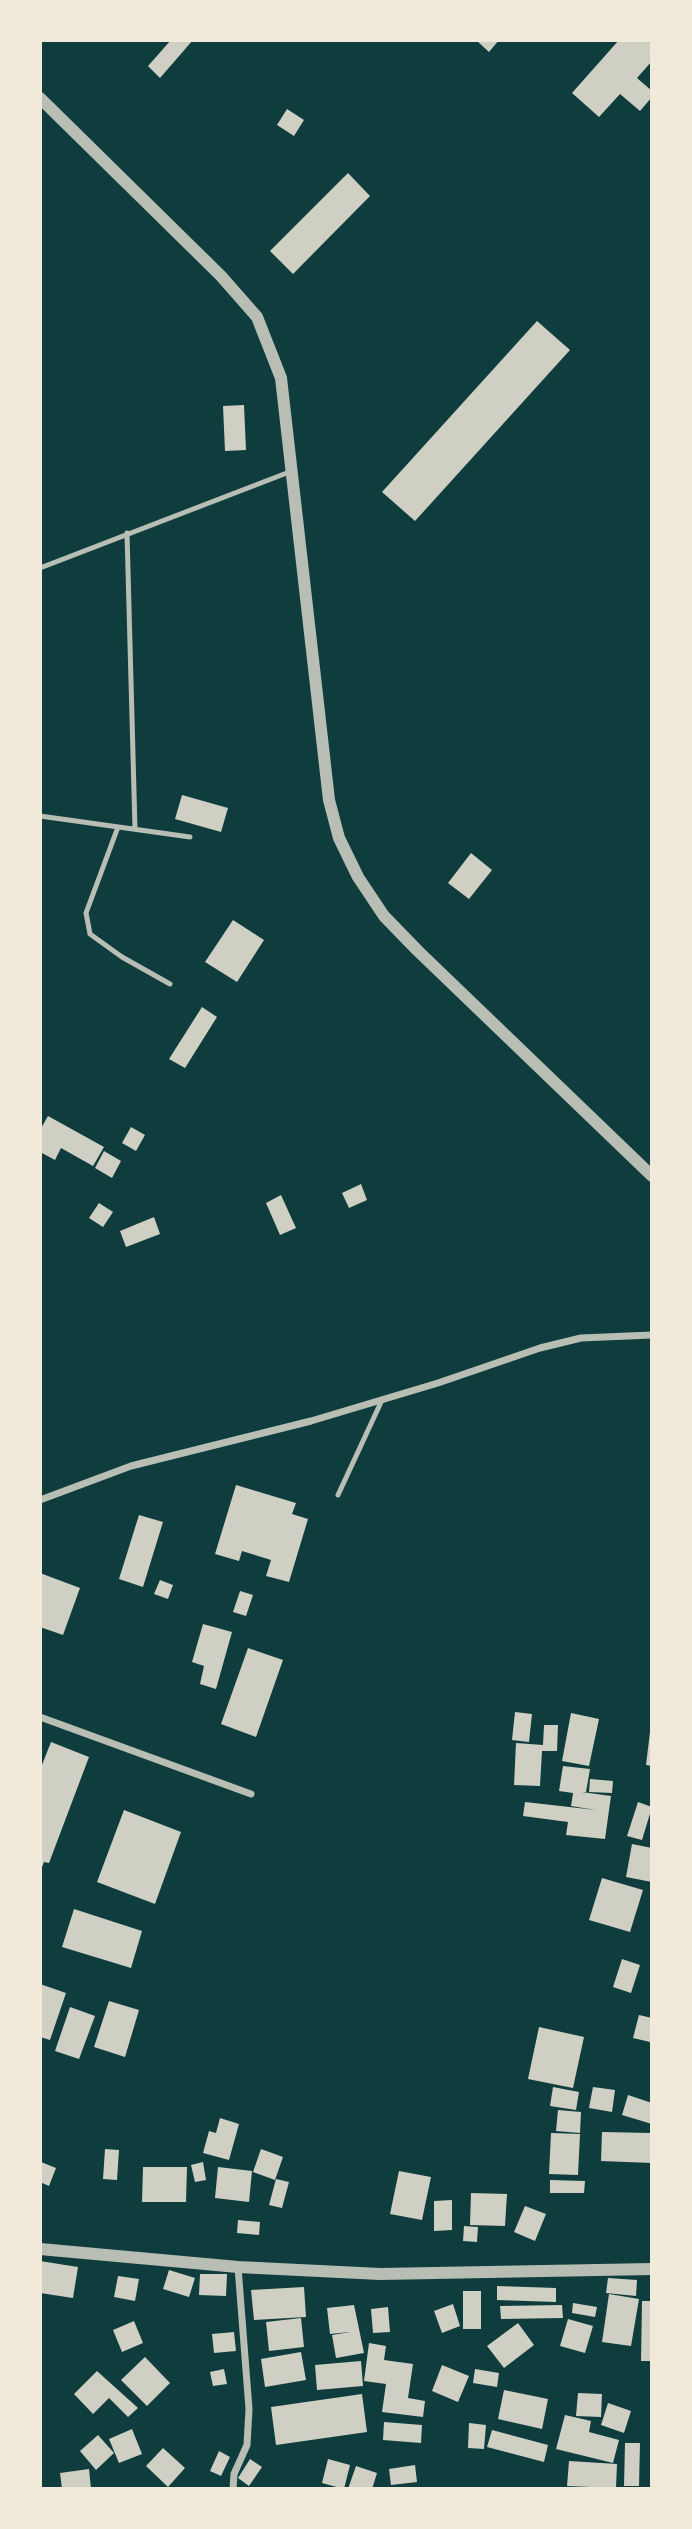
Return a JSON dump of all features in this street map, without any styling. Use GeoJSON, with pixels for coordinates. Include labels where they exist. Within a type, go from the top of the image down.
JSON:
{"type":"FeatureCollection","features":[{"type":"Feature","properties":{"kind":"street"},"geometry":{"type":"LineString","coordinates":[[41,101],[221,276],[257,317],[281,378],[329,800],[339,838],[358,877],[384,916],[418,951],[652,1176]]}},
{"type":"Feature","properties":{"kind":"street"},"geometry":{"type":"LineString","coordinates":[[40,1500],[131,1466],[382,1400],[570,1340],[612,1335],[652,1335]]}},
{"type":"Feature","properties":{"kind":"street"},"geometry":{"type":"LineString","coordinates":[[40,1717],[251,1794]]}},
{"type":"Feature","properties":{"kind":"street"},"geometry":{"type":"LineString","coordinates":[[40,2249],[238,2267],[380,2274],[652,2269]]}},
{"type":"Feature","properties":{"kind":"street"},"geometry":{"type":"LineString","coordinates":[[233,2489],[234,2474],[247,2445],[249,2409],[238,2267]]}},
{"type":"Feature","properties":{"kind":"lane"},"geometry":{"type":"LineString","coordinates":[[40,568],[292,471]]}},
{"type":"Feature","properties":{"kind":"lane"},"geometry":{"type":"LineString","coordinates":[[127,533],[135,830]]}},
{"type":"Feature","properties":{"kind":"lane"},"geometry":{"type":"LineString","coordinates":[[40,817],[190,837]]}},
{"type":"Feature","properties":{"kind":"lane"},"geometry":{"type":"LineString","coordinates":[[118,827],[86,913],[90,934],[122,957],[170,984]]}},
{"type":"Feature","properties":{"kind":"lane"},"geometry":{"type":"LineString","coordinates":[[338,1494],[382,1400]]}},
{"type":"Feature","properties":{"kind":"building"},"geometry":{"type":"Polygon","coordinates":[[[171,40],[193,40],[160,78],[148,66],[171,40]]]}},
{"type":"Feature","properties":{"kind":"building"},"geometry":{"type":"Polygon","coordinates":[[[476,40],[499,40],[489,52],[476,40]]]}},
{"type":"Feature","properties":{"kind":"building"},"geometry":{"type":"Polygon","coordinates":[[[619,40],[647,40],[652,44],[652,61],[637,78],[652,91],[652,97],[640,111],[620,94],[599,117],[572,93],[619,40]]]}},
{"type":"Feature","properties":{"kind":"building"},"geometry":{"type":"Polygon","coordinates":[[[287,109],[304,120],[294,136],[277,125],[287,109]]]}},
{"type":"Feature","properties":{"kind":"building"},"geometry":{"type":"Polygon","coordinates":[[[348,173],[370,196],[293,274],[270,251],[348,173]]]}},
{"type":"Feature","properties":{"kind":"building"},"geometry":{"type":"Polygon","coordinates":[[[537,321],[570,350],[415,521],[382,492],[537,321]]]}},
{"type":"Feature","properties":{"kind":"building"},"geometry":{"type":"Polygon","coordinates":[[[244,405],[246,450],[225,451],[223,406],[244,405]]]}},
{"type":"Feature","properties":{"kind":"building"},"geometry":{"type":"Polygon","coordinates":[[[182,795],[228,808],[221,832],[175,819],[182,795]]]}},
{"type":"Feature","properties":{"kind":"building"},"geometry":{"type":"Polygon","coordinates":[[[471,853],[492,870],[469,899],[448,883],[471,853]]]}},
{"type":"Feature","properties":{"kind":"building"},"geometry":{"type":"Polygon","coordinates":[[[233,920],[264,940],[237,982],[205,962],[233,920]]]}},
{"type":"Feature","properties":{"kind":"building"},"geometry":{"type":"Polygon","coordinates":[[[202,1007],[217,1017],[185,1068],[169,1059],[202,1007]]]}},
{"type":"Feature","properties":{"kind":"building"},"geometry":{"type":"Polygon","coordinates":[[[48,1116],[104,1147],[93,1166],[61,1148],[55,1160],[40,1152],[40,1130],[48,1116]]]}},
{"type":"Feature","properties":{"kind":"building"},"geometry":{"type":"Polygon","coordinates":[[[131,1127],[145,1135],[136,1151],[122,1143],[131,1127]]]}},
{"type":"Feature","properties":{"kind":"building"},"geometry":{"type":"Polygon","coordinates":[[[104,1151],[121,1161],[112,1178],[95,1168],[104,1151]]]}},
{"type":"Feature","properties":{"kind":"building"},"geometry":{"type":"Polygon","coordinates":[[[361,1184],[367,1200],[349,1208],[342,1193],[361,1184]]]}},
{"type":"Feature","properties":{"kind":"building"},"geometry":{"type":"Polygon","coordinates":[[[281,1195],[296,1228],[280,1235],[266,1203],[281,1195]]]}},
{"type":"Feature","properties":{"kind":"building"},"geometry":{"type":"Polygon","coordinates":[[[99,1203],[113,1212],[103,1227],[89,1218],[99,1203]]]}},
{"type":"Feature","properties":{"kind":"building"},"geometry":{"type":"Polygon","coordinates":[[[154,1217],[160,1234],[126,1247],[120,1231],[154,1217]]]}},
{"type":"Feature","properties":{"kind":"building"},"geometry":{"type":"Polygon","coordinates":[[[236,1485],[296,1503],[292,1514],[308,1519],[289,1582],[266,1576],[271,1560],[242,1551],[239,1561],[215,1554],[236,1485]]]}},
{"type":"Feature","properties":{"kind":"building"},"geometry":{"type":"Polygon","coordinates":[[[139,1515],[163,1522],[143,1587],[119,1579],[139,1515]]]}},
{"type":"Feature","properties":{"kind":"building"},"geometry":{"type":"Polygon","coordinates":[[[40,1573],[80,1588],[63,1635],[40,1627],[40,1573]]]}},
{"type":"Feature","properties":{"kind":"building"},"geometry":{"type":"Polygon","coordinates":[[[160,1580],[173,1585],[168,1599],[154,1594],[160,1580]]]}},
{"type":"Feature","properties":{"kind":"building"},"geometry":{"type":"Polygon","coordinates":[[[240,1591],[253,1595],[246,1616],[233,1612],[240,1591]]]}},
{"type":"Feature","properties":{"kind":"building"},"geometry":{"type":"Polygon","coordinates":[[[203,1624],[232,1632],[216,1689],[200,1684],[204,1666],[192,1662],[203,1624]]]}},
{"type":"Feature","properties":{"kind":"building"},"geometry":{"type":"Polygon","coordinates":[[[248,1648],[283,1660],[256,1737],[221,1724],[248,1648]]]}},
{"type":"Feature","properties":{"kind":"building"},"geometry":{"type":"Polygon","coordinates":[[[515,1712],[532,1714],[529,1742],[512,1740],[515,1712]]]}},
{"type":"Feature","properties":{"kind":"building"},"geometry":{"type":"Polygon","coordinates":[[[571,1713],[599,1719],[589,1766],[562,1761],[571,1713]]]}},
{"type":"Feature","properties":{"kind":"building"},"geometry":{"type":"Polygon","coordinates":[[[544,1725],[558,1725],[557,1751],[542,1751],[540,1786],[514,1785],[516,1743],[543,1745],[544,1725]]]}},
{"type":"Feature","properties":{"kind":"building"},"geometry":{"type":"Polygon","coordinates":[[[652,1732],[652,1766],[646,1765],[652,1732]]]}},
{"type":"Feature","properties":{"kind":"building"},"geometry":{"type":"Polygon","coordinates":[[[51,1742],[89,1757],[49,1863],[44,1862],[40,1872],[40,1770],[51,1742]]]}},
{"type":"Feature","properties":{"kind":"building"},"geometry":{"type":"Polygon","coordinates":[[[563,1766],[590,1769],[586,1792],[582,1792],[611,1796],[605,1839],[566,1835],[568,1822],[523,1816],[525,1802],[596,1810],[571,1806],[573,1793],[559,1791],[563,1766]]]}},
{"type":"Feature","properties":{"kind":"building"},"geometry":{"type":"Polygon","coordinates":[[[590,1779],[613,1781],[612,1793],[589,1792],[590,1779]]]}},
{"type":"Feature","properties":{"kind":"building"},"geometry":{"type":"Polygon","coordinates":[[[638,1802],[652,1807],[642,1840],[627,1836],[638,1802]]]}},
{"type":"Feature","properties":{"kind":"building"},"geometry":{"type":"Polygon","coordinates":[[[124,1810],[181,1832],[155,1904],[97,1882],[124,1810]]]}},
{"type":"Feature","properties":{"kind":"building"},"geometry":{"type":"Polygon","coordinates":[[[632,1844],[652,1848],[652,1882],[626,1877],[632,1844]]]}},
{"type":"Feature","properties":{"kind":"building"},"geometry":{"type":"Polygon","coordinates":[[[602,1878],[643,1890],[630,1932],[589,1920],[602,1878]]]}},
{"type":"Feature","properties":{"kind":"building"},"geometry":{"type":"Polygon","coordinates":[[[74,1909],[142,1931],[131,1968],[62,1947],[74,1909]]]}},
{"type":"Feature","properties":{"kind":"building"},"geometry":{"type":"Polygon","coordinates":[[[622,1959],[640,1965],[631,1993],[613,1987],[622,1959]]]}},
{"type":"Feature","properties":{"kind":"building"},"geometry":{"type":"Polygon","coordinates":[[[40,1984],[66,1993],[50,2040],[40,2037],[40,1984]]]}},
{"type":"Feature","properties":{"kind":"building"},"geometry":{"type":"Polygon","coordinates":[[[109,2001],[139,2010],[125,2057],[94,2047],[109,2001]]]}},
{"type":"Feature","properties":{"kind":"building"},"geometry":{"type":"Polygon","coordinates":[[[70,2007],[95,2016],[79,2059],[55,2051],[70,2007]]]}},
{"type":"Feature","properties":{"kind":"building"},"geometry":{"type":"Polygon","coordinates":[[[639,2015],[652,2018],[650,2042],[633,2038],[639,2015]]]}},
{"type":"Feature","properties":{"kind":"building"},"geometry":{"type":"Polygon","coordinates":[[[539,2027],[584,2037],[573,2088],[528,2079],[539,2027]]]}},
{"type":"Feature","properties":{"kind":"building"},"geometry":{"type":"Polygon","coordinates":[[[553,2087],[579,2092],[576,2110],[550,2106],[553,2087]]]}},
{"type":"Feature","properties":{"kind":"building"},"geometry":{"type":"Polygon","coordinates":[[[593,2087],[615,2090],[612,2112],[589,2108],[593,2087]]]}},
{"type":"Feature","properties":{"kind":"building"},"geometry":{"type":"Polygon","coordinates":[[[628,2095],[652,2103],[652,2124],[622,2115],[628,2095]]]}},
{"type":"Feature","properties":{"kind":"building"},"geometry":{"type":"Polygon","coordinates":[[[558,2110],[581,2112],[580,2133],[556,2131],[558,2110]]]}},
{"type":"Feature","properties":{"kind":"building"},"geometry":{"type":"Polygon","coordinates":[[[220,2118],[239,2124],[229,2160],[203,2153],[209,2131],[216,2133],[220,2118]]]}},
{"type":"Feature","properties":{"kind":"building"},"geometry":{"type":"Polygon","coordinates":[[[602,2132],[652,2133],[652,2163],[601,2161],[602,2132]]]}},
{"type":"Feature","properties":{"kind":"building"},"geometry":{"type":"Polygon","coordinates":[[[551,2133],[580,2134],[578,2175],[549,2174],[551,2133]]]}},
{"type":"Feature","properties":{"kind":"building"},"geometry":{"type":"Polygon","coordinates":[[[105,2149],[119,2150],[117,2180],[103,2179],[105,2149]]]}},
{"type":"Feature","properties":{"kind":"building"},"geometry":{"type":"Polygon","coordinates":[[[261,2149],[283,2157],[275,2180],[253,2172],[261,2149]]]}},
{"type":"Feature","properties":{"kind":"building"},"geometry":{"type":"Polygon","coordinates":[[[41,2162],[56,2168],[49,2186],[40,2182],[41,2162]]]}},
{"type":"Feature","properties":{"kind":"building"},"geometry":{"type":"Polygon","coordinates":[[[203,2162],[206,2180],[195,2182],[191,2165],[203,2162]]]}},
{"type":"Feature","properties":{"kind":"building"},"geometry":{"type":"Polygon","coordinates":[[[143,2167],[187,2167],[186,2202],[142,2202],[143,2167]]]}},
{"type":"Feature","properties":{"kind":"building"},"geometry":{"type":"Polygon","coordinates":[[[218,2167],[252,2171],[249,2202],[215,2198],[218,2167]]]}},
{"type":"Feature","properties":{"kind":"building"},"geometry":{"type":"Polygon","coordinates":[[[399,2171],[431,2177],[422,2220],[390,2214],[399,2171]]]}},
{"type":"Feature","properties":{"kind":"building"},"geometry":{"type":"Polygon","coordinates":[[[276,2179],[289,2182],[282,2208],[269,2205],[276,2179]]]}},
{"type":"Feature","properties":{"kind":"building"},"geometry":{"type":"Polygon","coordinates":[[[550,2180],[585,2181],[584,2193],[550,2193],[550,2180]]]}},
{"type":"Feature","properties":{"kind":"building"},"geometry":{"type":"Polygon","coordinates":[[[471,2193],[507,2194],[505,2226],[470,2225],[471,2193]]]}},
{"type":"Feature","properties":{"kind":"building"},"geometry":{"type":"Polygon","coordinates":[[[452,2200],[452,2230],[434,2231],[434,2201],[452,2200]]]}},
{"type":"Feature","properties":{"kind":"building"},"geometry":{"type":"Polygon","coordinates":[[[525,2206],[546,2214],[535,2241],[514,2232],[525,2206]]]}},
{"type":"Feature","properties":{"kind":"building"},"geometry":{"type":"Polygon","coordinates":[[[238,2220],[260,2222],[259,2235],[237,2233],[238,2220]]]}},
{"type":"Feature","properties":{"kind":"building"},"geometry":{"type":"Polygon","coordinates":[[[464,2226],[478,2227],[477,2242],[463,2241],[464,2226]]]}},
{"type":"Feature","properties":{"kind":"building"},"geometry":{"type":"Polygon","coordinates":[[[40,2261],[78,2267],[73,2298],[40,2293],[40,2261]]]}},
{"type":"Feature","properties":{"kind":"building"},"geometry":{"type":"Polygon","coordinates":[[[169,2270],[195,2278],[189,2297],[163,2289],[169,2270]]]}},
{"type":"Feature","properties":{"kind":"building"},"geometry":{"type":"Polygon","coordinates":[[[200,2274],[227,2274],[226,2296],[199,2295],[200,2274]]]}},
{"type":"Feature","properties":{"kind":"building"},"geometry":{"type":"Polygon","coordinates":[[[118,2276],[139,2279],[135,2301],[114,2297],[118,2276]]]}},
{"type":"Feature","properties":{"kind":"building"},"geometry":{"type":"Polygon","coordinates":[[[608,2278],[637,2280],[636,2296],[606,2293],[608,2278]]]}},
{"type":"Feature","properties":{"kind":"building"},"geometry":{"type":"Polygon","coordinates":[[[497,2286],[556,2288],[556,2302],[497,2300],[497,2286]]]}},
{"type":"Feature","properties":{"kind":"building"},"geometry":{"type":"Polygon","coordinates":[[[304,2287],[306,2317],[254,2320],[251,2290],[304,2287]]]}},
{"type":"Feature","properties":{"kind":"building"},"geometry":{"type":"Polygon","coordinates":[[[463,2291],[481,2291],[481,2329],[463,2329],[463,2291]]]}},
{"type":"Feature","properties":{"kind":"building"},"geometry":{"type":"Polygon","coordinates":[[[609,2294],[639,2299],[631,2346],[602,2342],[609,2294]]]}},
{"type":"Feature","properties":{"kind":"building"},"geometry":{"type":"Polygon","coordinates":[[[642,2301],[652,2301],[652,2361],[641,2361],[642,2301]]]}},
{"type":"Feature","properties":{"kind":"building"},"geometry":{"type":"Polygon","coordinates":[[[573,2303],[597,2307],[595,2317],[572,2313],[573,2303]]]}},
{"type":"Feature","properties":{"kind":"building"},"geometry":{"type":"Polygon","coordinates":[[[453,2304],[460,2326],[442,2333],[434,2311],[453,2304]]]}},
{"type":"Feature","properties":{"kind":"building"},"geometry":{"type":"Polygon","coordinates":[[[354,2305],[364,2353],[336,2358],[332,2335],[350,2332],[330,2334],[327,2308],[354,2305]]]}},
{"type":"Feature","properties":{"kind":"building"},"geometry":{"type":"Polygon","coordinates":[[[562,2305],[563,2318],[501,2319],[500,2306],[562,2305]]]}},
{"type":"Feature","properties":{"kind":"building"},"geometry":{"type":"Polygon","coordinates":[[[388,2307],[390,2332],[373,2333],[371,2309],[388,2307]]]}},
{"type":"Feature","properties":{"kind":"building"},"geometry":{"type":"Polygon","coordinates":[[[301,2318],[304,2347],[269,2351],[266,2322],[301,2318]]]}},
{"type":"Feature","properties":{"kind":"building"},"geometry":{"type":"Polygon","coordinates":[[[568,2319],[593,2326],[585,2353],[560,2346],[568,2319]]]}},
{"type":"Feature","properties":{"kind":"building"},"geometry":{"type":"Polygon","coordinates":[[[134,2321],[143,2343],[122,2352],[113,2330],[134,2321]]]}},
{"type":"Feature","properties":{"kind":"building"},"geometry":{"type":"Polygon","coordinates":[[[518,2323],[534,2345],[504,2368],[487,2346],[518,2323]]]}},
{"type":"Feature","properties":{"kind":"building"},"geometry":{"type":"Polygon","coordinates":[[[234,2332],[236,2351],[214,2353],[212,2334],[234,2332]]]}},
{"type":"Feature","properties":{"kind":"building"},"geometry":{"type":"Polygon","coordinates":[[[369,2343],[386,2346],[384,2360],[413,2364],[408,2398],[425,2401],[423,2417],[382,2412],[386,2384],[364,2381],[369,2343]]]}},
{"type":"Feature","properties":{"kind":"building"},"geometry":{"type":"Polygon","coordinates":[[[301,2352],[306,2380],[265,2387],[261,2359],[301,2352]]]}},
{"type":"Feature","properties":{"kind":"building"},"geometry":{"type":"Polygon","coordinates":[[[145,2357],[170,2383],[147,2406],[121,2380],[145,2357]]]}},
{"type":"Feature","properties":{"kind":"building"},"geometry":{"type":"Polygon","coordinates":[[[361,2361],[363,2386],[317,2390],[315,2365],[361,2361]]]}},
{"type":"Feature","properties":{"kind":"building"},"geometry":{"type":"Polygon","coordinates":[[[442,2365],[469,2376],[458,2402],[432,2391],[442,2365]]]}},
{"type":"Feature","properties":{"kind":"building"},"geometry":{"type":"Polygon","coordinates":[[[224,2369],[227,2384],[213,2386],[210,2372],[224,2369]]]}},
{"type":"Feature","properties":{"kind":"building"},"geometry":{"type":"Polygon","coordinates":[[[475,2369],[499,2373],[497,2387],[473,2383],[475,2369]]]}},
{"type":"Feature","properties":{"kind":"building"},"geometry":{"type":"Polygon","coordinates":[[[97,2371],[138,2408],[128,2417],[109,2398],[93,2414],[74,2394],[97,2371]]]}},
{"type":"Feature","properties":{"kind":"building"},"geometry":{"type":"Polygon","coordinates":[[[504,2390],[548,2399],[542,2429],[498,2419],[504,2390]]]}},
{"type":"Feature","properties":{"kind":"building"},"geometry":{"type":"Polygon","coordinates":[[[578,2393],[602,2394],[601,2417],[576,2416],[578,2393]]]}},
{"type":"Feature","properties":{"kind":"building"},"geometry":{"type":"Polygon","coordinates":[[[362,2394],[367,2432],[276,2445],[271,2407],[362,2394]]]}},
{"type":"Feature","properties":{"kind":"building"},"geometry":{"type":"Polygon","coordinates":[[[608,2403],[631,2411],[624,2433],[601,2425],[608,2403]]]}},
{"type":"Feature","properties":{"kind":"building"},"geometry":{"type":"Polygon","coordinates":[[[565,2415],[591,2421],[589,2432],[619,2440],[613,2463],[556,2449],[565,2415]]]}},
{"type":"Feature","properties":{"kind":"building"},"geometry":{"type":"Polygon","coordinates":[[[384,2422],[422,2425],[421,2443],[383,2440],[384,2422]]]}},
{"type":"Feature","properties":{"kind":"building"},"geometry":{"type":"Polygon","coordinates":[[[469,2423],[486,2425],[484,2449],[468,2448],[469,2423]]]}},
{"type":"Feature","properties":{"kind":"building"},"geometry":{"type":"Polygon","coordinates":[[[132,2429],[142,2454],[119,2463],[109,2439],[132,2429]]]}},
{"type":"Feature","properties":{"kind":"building"},"geometry":{"type":"Polygon","coordinates":[[[492,2430],[548,2445],[544,2462],[487,2447],[492,2430]]]}},
{"type":"Feature","properties":{"kind":"building"},"geometry":{"type":"Polygon","coordinates":[[[98,2435],[114,2453],[96,2470],[80,2451],[98,2435]]]}},
{"type":"Feature","properties":{"kind":"building"},"geometry":{"type":"Polygon","coordinates":[[[625,2443],[640,2443],[639,2486],[624,2486],[625,2443]]]}},
{"type":"Feature","properties":{"kind":"building"},"geometry":{"type":"Polygon","coordinates":[[[163,2448],[185,2468],[168,2487],[146,2466],[163,2448]]]}},
{"type":"Feature","properties":{"kind":"building"},"geometry":{"type":"Polygon","coordinates":[[[219,2451],[230,2457],[221,2476],[210,2471],[219,2451]]]}},
{"type":"Feature","properties":{"kind":"building"},"geometry":{"type":"Polygon","coordinates":[[[250,2459],[262,2467],[249,2486],[238,2478],[250,2459]]]}},
{"type":"Feature","properties":{"kind":"building"},"geometry":{"type":"Polygon","coordinates":[[[328,2459],[350,2465],[344,2489],[322,2483],[328,2459]]]}},
{"type":"Feature","properties":{"kind":"building"},"geometry":{"type":"Polygon","coordinates":[[[569,2461],[617,2464],[616,2488],[567,2486],[569,2461]]]}},
{"type":"Feature","properties":{"kind":"building"},"geometry":{"type":"Polygon","coordinates":[[[415,2465],[417,2482],[391,2485],[389,2469],[415,2465]]]}},
{"type":"Feature","properties":{"kind":"building"},"geometry":{"type":"Polygon","coordinates":[[[356,2466],[377,2473],[372,2489],[348,2489],[356,2466]]]}},
{"type":"Feature","properties":{"kind":"building"},"geometry":{"type":"Polygon","coordinates":[[[89,2469],[91,2489],[62,2489],[60,2473],[89,2469]]]}}]}
